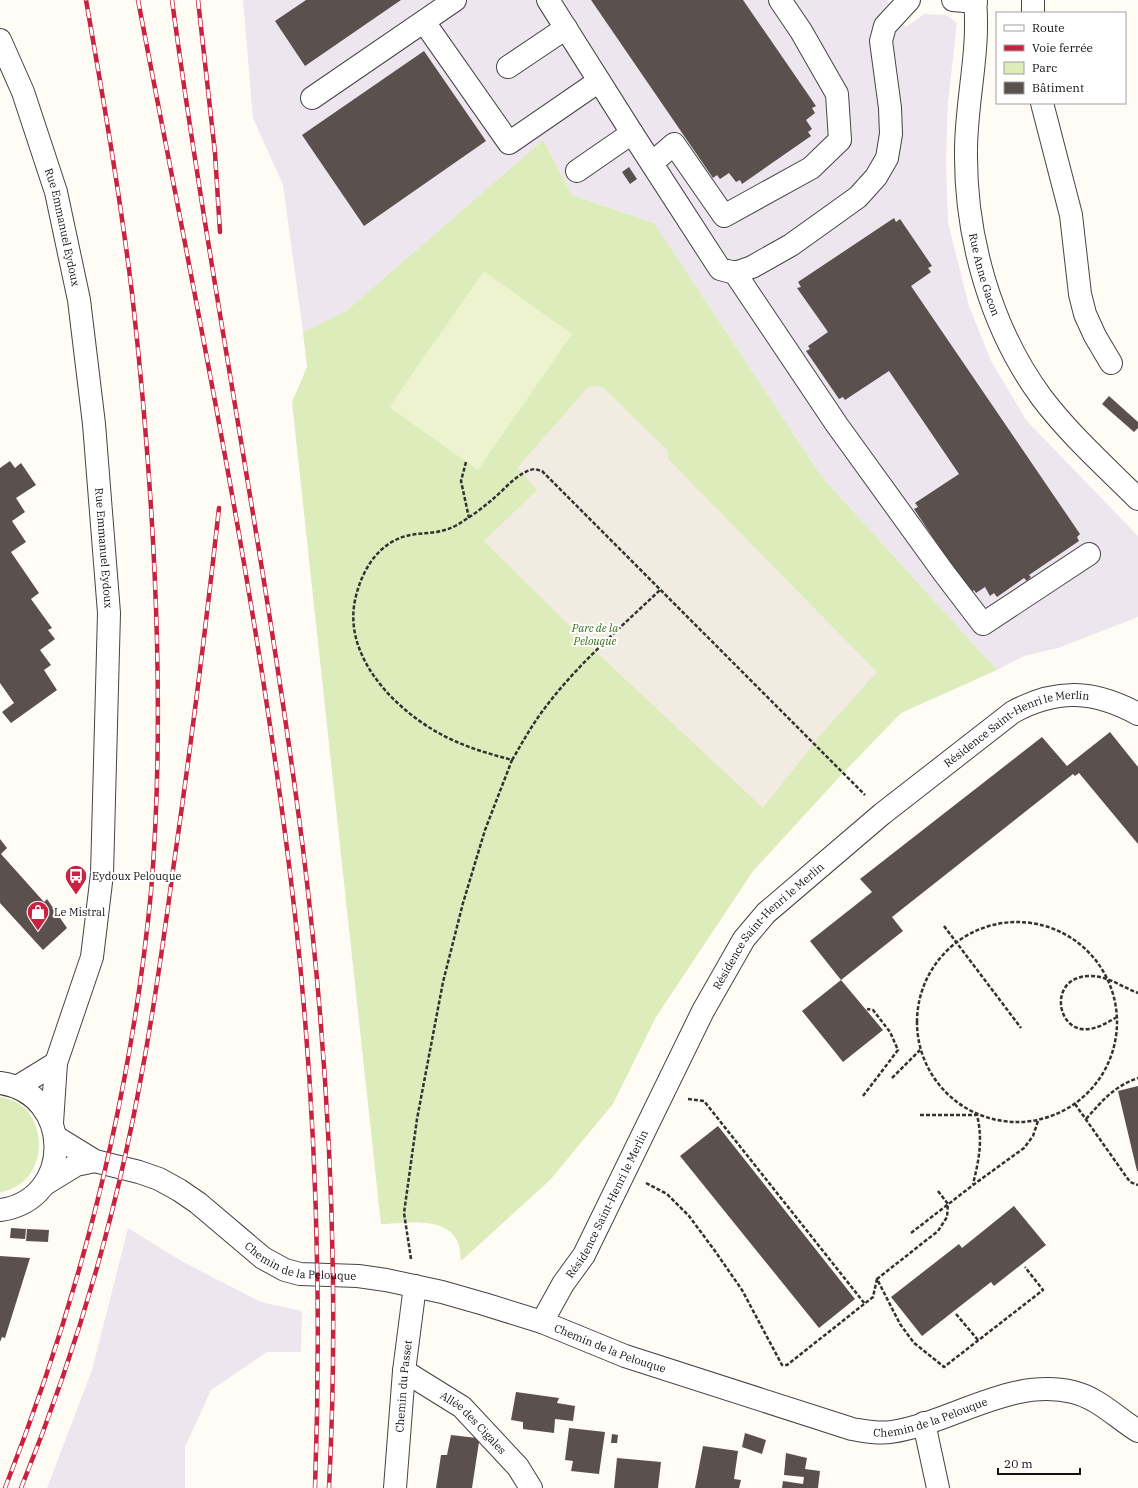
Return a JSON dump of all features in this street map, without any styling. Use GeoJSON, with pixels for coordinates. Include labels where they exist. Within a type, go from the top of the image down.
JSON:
{"type":"FeatureCollection","features":[{"type":"Feature","properties":{"kind":"street"},"geometry":{"type":"LineString","coordinates":[[312,98],[455,0]]}},
{"type":"Feature","properties":{"kind":"street"},"geometry":{"type":"LineString","coordinates":[[548,0],[720,269],[735,273],[752,267],[791,244],[858,197],[876,177],[887,158],[891,134],[890,108],[881,42],[885,26],[909,0]]}},
{"type":"Feature","properties":{"kind":"street"},"geometry":{"type":"LineString","coordinates":[[652,163],[674,144],[724,216],[811,168],[840,140],[837,94],[801,31],[780,0]]}},
{"type":"Feature","properties":{"kind":"street"},"geometry":{"type":"LineString","coordinates":[[953,0],[976,1]]}},
{"type":"Feature","properties":{"kind":"street"},"geometry":{"type":"LineString","coordinates":[[1033,0],[1033,12]]}},
{"type":"Feature","properties":{"kind":"street","name":"Rue Anne Gacon"},"geometry":{"type":"LineString","coordinates":[[976,1],[976,37],[966,149],[966,180],[969,209],[977,253],[990,294],[1005,334],[1025,372],[1042,398],[1062,423],[1138,500]]}},
{"type":"Feature","properties":{"kind":"street"},"geometry":{"type":"LineString","coordinates":[[424,22],[509,143],[600,81]]}},
{"type":"Feature","properties":{"kind":"street"},"geometry":{"type":"LineString","coordinates":[[508,67],[566,28]]}},
{"type":"Feature","properties":{"kind":"street","name":"Rue Emmanuel Eydoux"},"geometry":{"type":"LineString","coordinates":[[0,40],[23,92],[56,192],[79,300],[94,424],[110,613],[102,874],[92,957],[56,1062],[54,1130],[56,1154],[52,1169],[45,1184]]}},
{"type":"Feature","properties":{"kind":"street"},"geometry":{"type":"LineString","coordinates":[[1042,104],[1071,215],[1080,294],[1095,336],[1111,363]]}},
{"type":"Feature","properties":{"kind":"street"},"geometry":{"type":"LineString","coordinates":[[577,171],[632,133]]}},
{"type":"Feature","properties":{"kind":"street"},"geometry":{"type":"LineString","coordinates":[[735,273],[837,425],[944,573],[983,624],[1089,554]]}},
{"type":"Feature","properties":{"kind":"street","name":"Résidence Saint-Henri le Merlin"},"geometry":{"type":"LineString","coordinates":[[542,1322],[563,1284],[584,1255],[703,1011],[744,939],[766,913],[882,814],[1013,712],[1033,701],[1056,696],[1077,695],[1099,697],[1120,704],[1138,714]]}},
{"type":"Feature","properties":{"kind":"street"},"geometry":{"type":"LineString","coordinates":[[8,1085],[56,1062]]}},
{"type":"Feature","properties":{"kind":"street"},"geometry":{"type":"LineString","coordinates":[[8,1085],[38,1102],[54,1130]]}},
{"type":"Feature","properties":{"kind":"street","name":"Chemin de la Pelouque"},"geometry":{"type":"LineString","coordinates":[[54,1130],[95,1161],[139,1172],[159,1179],[179,1190],[198,1203],[263,1258],[284,1270],[300,1274],[358,1276],[415,1286],[484,1304],[542,1322],[626,1356],[852,1429],[870,1432],[891,1432],[924,1424],[1013,1394],[1039,1389],[1074,1392],[1089,1398],[1138,1431]]}},
{"type":"Feature","properties":{"kind":"street","name":"Chemin de la Pelouque"},"geometry":{"type":"LineString","coordinates":[[45,1184],[76,1165],[95,1161]]}},
{"type":"Feature","properties":{"kind":"street"},"geometry":{"type":"LineString","coordinates":[[0,1210],[10,1208],[30,1199],[45,1184]]}},
{"type":"Feature","properties":{"kind":"street","name":"Chemin du Passet"},"geometry":{"type":"LineString","coordinates":[[395,1488],[404,1371],[415,1286]]}},
{"type":"Feature","properties":{"kind":"street","name":"Allée des Cigales"},"geometry":{"type":"LineString","coordinates":[[404,1371],[462,1407],[518,1467],[531,1488]]}},
{"type":"Feature","properties":{"kind":"street"},"geometry":{"type":"LineString","coordinates":[[924,1424],[938,1488]]}},
{"type":"Feature","properties":{"kind":"path"},"geometry":{"type":"LineString","coordinates":[[466,462],[462,481],[469,518]]}},
{"type":"Feature","properties":{"kind":"path"},"geometry":{"type":"LineString","coordinates":[[512,760],[456,742],[418,718],[389,694],[365,662],[354,633],[354,613],[356,594],[370,563],[380,551],[400,537],[410,534],[442,531],[455,526],[469,518],[522,473],[535,468],[542,471],[813,744],[844,772],[882,814]]}},
{"type":"Feature","properties":{"kind":"path"},"geometry":{"type":"LineString","coordinates":[[415,1286],[404,1213],[421,1096],[443,982],[463,903],[485,830],[512,760],[535,721],[552,699],[595,651],[660,590]]}},
{"type":"Feature","properties":{"kind":"path"},"geometry":{"type":"LineString","coordinates":[[1010,922],[1029,922],[1049,927],[1067,935],[1084,947],[1097,961],[1107,979],[1114,998],[1117,1017],[1116,1038],[1111,1057],[1105,1069],[1090,1091],[1075,1104],[1057,1115],[1038,1121],[1017,1123],[997,1121],[977,1115],[959,1105],[944,1091],[931,1074],[921,1049],[918,1036],[917,1015],[920,994],[928,975],[936,964],[956,942],[977,930],[990,925],[1010,922]]}},
{"type":"Feature","properties":{"kind":"path"},"geometry":{"type":"LineString","coordinates":[[944,926],[1021,1028]]}},
{"type":"Feature","properties":{"kind":"path"},"geometry":{"type":"LineString","coordinates":[[1117,1017],[1088,1030],[1078,1028],[1069,1023],[1063,1013],[1060,1001],[1063,989],[1072,979],[1089,976],[1107,979],[1138,993]]}},
{"type":"Feature","properties":{"kind":"path"},"geometry":{"type":"LineString","coordinates":[[863,1096],[898,1050],[890,1032],[873,1010],[867,1010]]}},
{"type":"Feature","properties":{"kind":"path"},"geometry":{"type":"LineString","coordinates":[[892,1078],[921,1049]]}},
{"type":"Feature","properties":{"kind":"path"},"geometry":{"type":"LineString","coordinates":[[1086,1120],[1110,1092],[1123,1084],[1138,1078]]}},
{"type":"Feature","properties":{"kind":"path"},"geometry":{"type":"LineString","coordinates":[[660,1099],[704,1101],[865,1304]]}},
{"type":"Feature","properties":{"kind":"path"},"geometry":{"type":"LineString","coordinates":[[1075,1104],[1130,1182],[1138,1186]]}},
{"type":"Feature","properties":{"kind":"path"},"geometry":{"type":"LineString","coordinates":[[920,1115],[977,1115]]}},
{"type":"Feature","properties":{"kind":"path"},"geometry":{"type":"LineString","coordinates":[[973,1185],[981,1146],[981,1130],[977,1115]]}},
{"type":"Feature","properties":{"kind":"path"},"geometry":{"type":"LineString","coordinates":[[911,1233],[1024,1148],[1033,1136],[1038,1121]]}},
{"type":"Feature","properties":{"kind":"path"},"geometry":{"type":"LineString","coordinates":[[624,1173],[667,1194],[689,1216],[742,1290],[782,1365],[787,1365],[872,1298],[877,1279],[938,1231],[947,1217],[948,1204],[938,1191]]}},
{"type":"Feature","properties":{"kind":"path"},"geometry":{"type":"LineString","coordinates":[[877,1279],[900,1324],[914,1342],[944,1366],[1043,1290],[1025,1267]]}},
{"type":"Feature","properties":{"kind":"path"},"geometry":{"type":"LineString","coordinates":[[956,1314],[978,1340]]}},
{"type":"Feature","properties":{"kind":"shaded area"},"geometry":{"type":"Polygon","coordinates":[[[243,0],[887,0],[906,27],[924,14],[946,15],[957,23],[948,102],[946,162],[948,223],[969,306],[991,361],[1026,420],[1138,536],[1138,617],[1058,648],[1024,656],[997,670],[822,477],[654,223],[572,195],[543,140],[346,311],[303,332],[283,185],[253,118],[243,0]]]}},
{"type":"Feature","properties":{"kind":"shaded area"},"geometry":{"type":"Polygon","coordinates":[[[589,386],[603,387],[668,451],[668,459],[877,672],[823,732],[763,808],[595,651],[484,541],[537,490],[517,468],[589,386]]]}},
{"type":"Feature","properties":{"kind":"shaded area"},"geometry":{"type":"Polygon","coordinates":[[[128,1228],[183,1262],[261,1302],[302,1311],[301,1352],[267,1352],[211,1390],[185,1447],[185,1488],[47,1488],[92,1370],[128,1228]]]}},
{"type":"Feature","properties":{"kind":"green space","name":"Parc de la Pelouque"},"geometry":{"type":"Polygon","coordinates":[[[543,140],[572,195],[654,223],[822,477],[997,670],[901,713],[844,772],[753,871],[656,1017],[613,1104],[550,1180],[461,1261],[457,1240],[451,1232],[442,1227],[433,1224],[411,1222],[381,1224],[292,402],[307,367],[303,332],[346,311],[543,140]]]}},
{"type":"Feature","properties":{"kind":"green space"},"geometry":{"type":"Polygon","coordinates":[[[484,271],[572,334],[478,470],[389,407],[484,271]]]}},
{"type":"Feature","properties":{"kind":"green space"},"geometry":{"type":"Polygon","coordinates":[[[0,1097],[17,1103],[29,1114],[37,1128],[39,1144],[37,1160],[29,1175],[17,1186],[0,1192],[0,1097]]]}},
{"type":"Feature","properties":{"kind":"building"},"geometry":{"type":"Polygon","coordinates":[[[306,0],[401,0],[305,66],[275,21],[306,0]]]}},
{"type":"Feature","properties":{"kind":"building"},"geometry":{"type":"Polygon","coordinates":[[[591,0],[743,0],[816,106],[812,108],[815,113],[806,120],[812,129],[808,132],[811,136],[742,184],[740,180],[736,182],[729,173],[720,179],[717,175],[713,178],[591,0]]]}},
{"type":"Feature","properties":{"kind":"building"},"geometry":{"type":"Polygon","coordinates":[[[424,51],[486,141],[364,226],[302,135],[424,51]]]}},
{"type":"Feature","properties":{"kind":"building"},"geometry":{"type":"Polygon","coordinates":[[[629,167],[637,179],[630,184],[622,172],[629,167]]]}},
{"type":"Feature","properties":{"kind":"building"},"geometry":{"type":"Polygon","coordinates":[[[894,218],[896,222],[900,219],[932,266],[928,268],[931,272],[911,286],[1080,534],[1077,537],[1079,541],[1029,575],[1031,577],[1027,581],[1024,578],[997,597],[994,593],[990,596],[985,587],[976,593],[974,590],[970,593],[914,509],[918,507],[915,503],[959,474],[889,371],[845,400],[843,397],[839,399],[806,351],[810,349],[808,346],[828,332],[797,288],[801,287],[798,282],[894,218]]]}},
{"type":"Feature","properties":{"kind":"building"},"geometry":{"type":"Polygon","coordinates":[[[1109,396],[1138,422],[1138,428],[1134,432],[1102,404],[1109,396]]]}},
{"type":"Feature","properties":{"kind":"building"},"geometry":{"type":"Polygon","coordinates":[[[10,461],[15,468],[21,463],[36,485],[16,498],[25,512],[12,521],[26,542],[11,552],[39,593],[31,599],[52,628],[48,630],[55,639],[40,650],[51,665],[44,670],[57,690],[11,723],[2,712],[14,703],[0,683],[0,468],[10,461]]]}},
{"type":"Feature","properties":{"kind":"building"},"geometry":{"type":"Polygon","coordinates":[[[1110,732],[1138,767],[1138,844],[1079,773],[1075,776],[1073,774],[892,917],[903,931],[841,980],[810,941],[872,892],[860,879],[1042,737],[1067,766],[1110,732]]]}},
{"type":"Feature","properties":{"kind":"building"},"geometry":{"type":"Polygon","coordinates":[[[0,839],[7,848],[1,854],[44,902],[47,899],[67,928],[43,950],[0,903],[0,839]]]}},
{"type":"Feature","properties":{"kind":"building"},"geometry":{"type":"Polygon","coordinates":[[[841,980],[883,1030],[843,1062],[802,1011],[841,980]]]}},
{"type":"Feature","properties":{"kind":"building"},"geometry":{"type":"Polygon","coordinates":[[[1138,1086],[1138,1171],[1137,1171],[1118,1091],[1138,1086]]]}},
{"type":"Feature","properties":{"kind":"building"},"geometry":{"type":"Polygon","coordinates":[[[718,1126],[855,1299],[819,1328],[680,1156],[718,1126]]]}},
{"type":"Feature","properties":{"kind":"building"},"geometry":{"type":"Polygon","coordinates":[[[1014,1206],[1046,1245],[994,1286],[991,1282],[922,1336],[891,1297],[959,1244],[962,1248],[1014,1206]]]}},
{"type":"Feature","properties":{"kind":"building"},"geometry":{"type":"Polygon","coordinates":[[[11,1228],[26,1229],[25,1239],[10,1238],[11,1228]]]}},
{"type":"Feature","properties":{"kind":"building"},"geometry":{"type":"Polygon","coordinates":[[[27,1229],[49,1230],[48,1242],[26,1241],[27,1229]]]}},
{"type":"Feature","properties":{"kind":"building"},"geometry":{"type":"Polygon","coordinates":[[[0,1256],[30,1258],[5,1338],[2,1337],[0,1342],[0,1256]]]}},
{"type":"Feature","properties":{"kind":"building"},"geometry":{"type":"Polygon","coordinates":[[[516,1392],[559,1398],[557,1403],[575,1406],[573,1421],[555,1419],[554,1433],[523,1429],[523,1422],[511,1420],[516,1392]]]}},
{"type":"Feature","properties":{"kind":"building"},"geometry":{"type":"Polygon","coordinates":[[[569,1428],[605,1432],[599,1474],[571,1471],[573,1461],[565,1460],[569,1428]]]}},
{"type":"Feature","properties":{"kind":"building"},"geometry":{"type":"Polygon","coordinates":[[[745,1433],[766,1440],[762,1454],[742,1447],[745,1433]]]}},
{"type":"Feature","properties":{"kind":"building"},"geometry":{"type":"Polygon","coordinates":[[[612,1434],[618,1435],[617,1443],[611,1443],[612,1434]]]}},
{"type":"Feature","properties":{"kind":"building"},"geometry":{"type":"Polygon","coordinates":[[[451,1435],[477,1438],[479,1442],[472,1488],[436,1488],[441,1455],[447,1455],[451,1435]]]}},
{"type":"Feature","properties":{"kind":"building"},"geometry":{"type":"Polygon","coordinates":[[[703,1446],[738,1451],[734,1479],[741,1480],[739,1488],[695,1488],[703,1446]]]}},
{"type":"Feature","properties":{"kind":"building"},"geometry":{"type":"Polygon","coordinates":[[[786,1453],[807,1458],[805,1469],[820,1471],[818,1488],[782,1488],[783,1481],[803,1484],[804,1477],[784,1475],[786,1453]]]}},
{"type":"Feature","properties":{"kind":"building"},"geometry":{"type":"Polygon","coordinates":[[[617,1458],[661,1462],[658,1488],[614,1488],[617,1458]]]}},
{"type":"Feature","properties":{"kind":"railway"},"geometry":{"type":"LineString","coordinates":[[5,1488],[57,1343],[99,1195],[116,1121],[142,969],[151,892],[157,798],[157,641],[154,554],[145,423],[137,336],[122,220],[86,0]]}},
{"type":"Feature","properties":{"kind":"railway"},"geometry":{"type":"LineString","coordinates":[[138,0],[204,342],[245,570],[281,800],[295,915],[308,1058],[316,1201],[318,1345],[315,1488]]}},
{"type":"Feature","properties":{"kind":"railway"},"geometry":{"type":"LineString","coordinates":[[172,0],[203,213],[273,636],[289,743],[312,929],[320,1008],[330,1168],[333,1328],[329,1488]]}},
{"type":"Feature","properties":{"kind":"railway"},"geometry":{"type":"LineString","coordinates":[[198,0],[215,153],[220,232]]}},
{"type":"Feature","properties":{"kind":"railway"},"geometry":{"type":"LineString","coordinates":[[21,1488],[52,1406],[81,1322],[116,1195],[134,1116],[164,936],[198,686],[219,508]]}},
{"type":"Feature","properties":{"kind":"place","name":"Eydoux Pelouque"},"geometry":{"type":"Point","coordinates":[76,896]}},
{"type":"Feature","properties":{"kind":"place","name":"Le Mistral"},"geometry":{"type":"Point","coordinates":[38,932]}}]}
